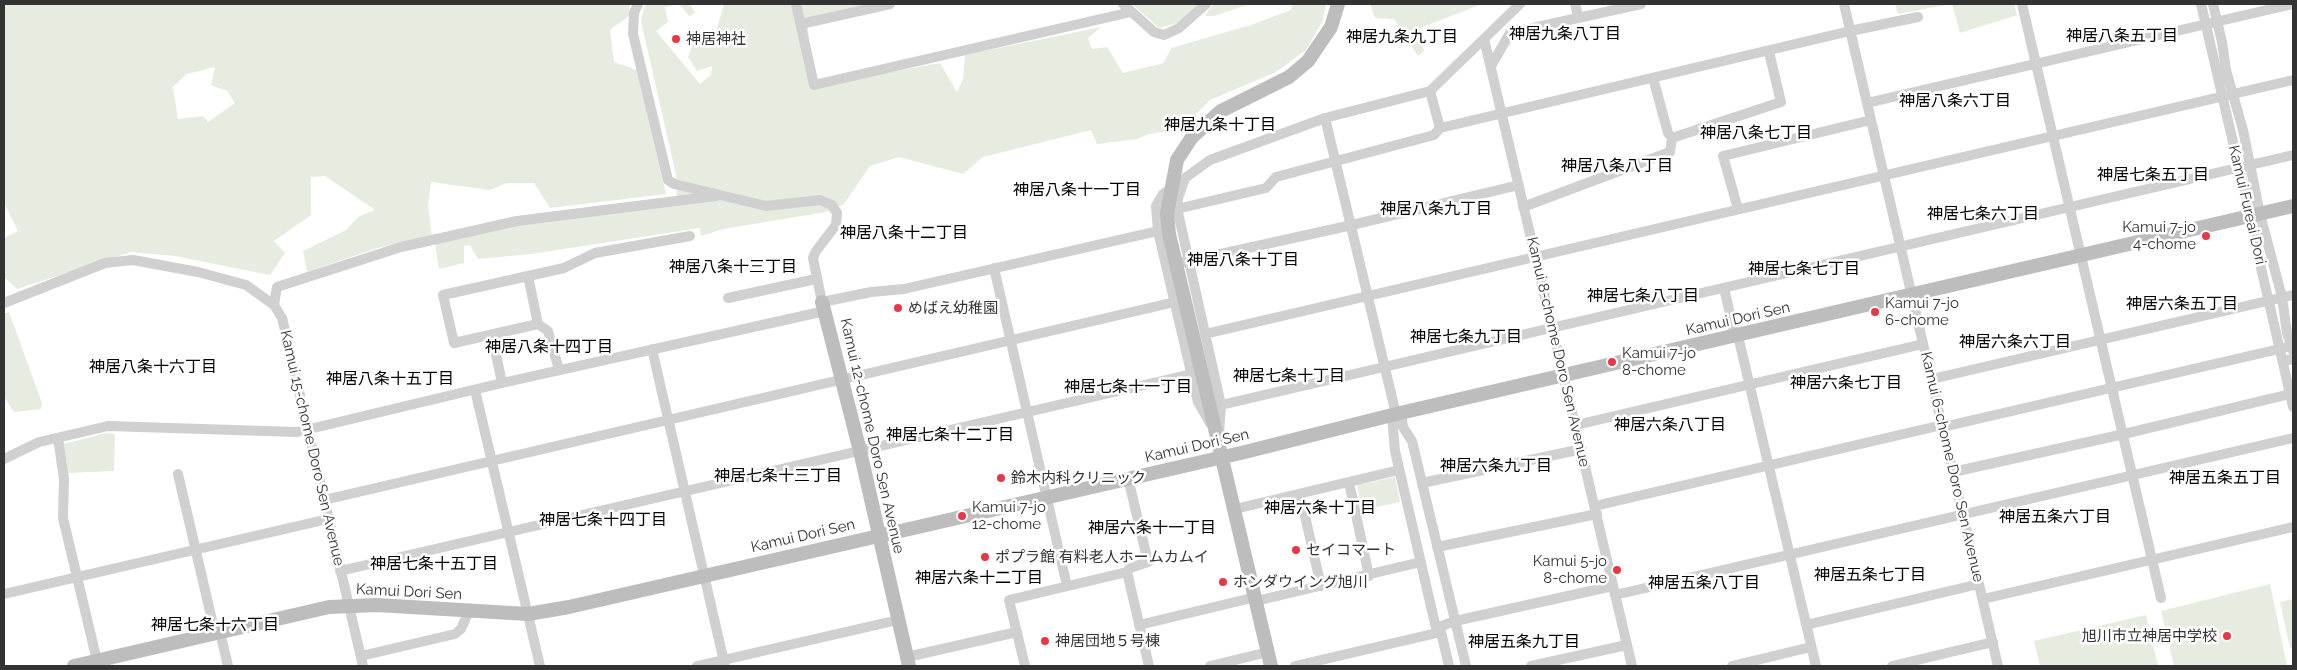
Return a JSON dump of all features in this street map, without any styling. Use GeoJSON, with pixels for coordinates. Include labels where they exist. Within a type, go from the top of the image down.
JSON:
{"type":"FeatureCollection","features":[{"type":"Feature","properties":{"kind":"street"},"geometry":{"type":"LineString","coordinates":[[638,4],[634,13],[633,34],[665,175],[668,180],[674,184],[766,206],[820,200],[832,205],[837,213],[836,225],[816,251],[813,258],[816,279],[824,306]]}},
{"type":"Feature","properties":{"kind":"street"},"geometry":{"type":"LineString","coordinates":[[796,4],[814,85],[1131,12]]}},
{"type":"Feature","properties":{"kind":"street"},"geometry":{"type":"LineString","coordinates":[[801,24],[890,4]]}},
{"type":"Feature","properties":{"kind":"street"},"geometry":{"type":"LineString","coordinates":[[1123,4],[1154,32],[1164,35],[1179,28],[1206,4]]}},
{"type":"Feature","properties":{"kind":"street"},"geometry":{"type":"LineString","coordinates":[[1271,666],[1219,438],[1169,234],[1168,206],[1177,160],[1192,137],[1221,111],[1289,77],[1308,61],[1331,27],[1338,4]]}},
{"type":"Feature","properties":{"kind":"street"},"geometry":{"type":"LineString","coordinates":[[1219,438],[1198,402],[1166,266],[1156,215],[1156,206],[1163,194],[1210,160],[1325,118],[1430,91],[1520,4]]}},
{"type":"Feature","properties":{"kind":"street"},"geometry":{"type":"LineString","coordinates":[[1574,4],[1578,16]]}},
{"type":"Feature","properties":{"kind":"street"},"geometry":{"type":"LineString","coordinates":[[1491,66],[1510,33],[1578,16],[1641,4]]}},
{"type":"Feature","properties":{"kind":"street","name":"Kamui 6-chome Doro Sen Avenue"},"geometry":{"type":"LineString","coordinates":[[1844,4],[1998,666]]}},
{"type":"Feature","properties":{"kind":"street"},"geometry":{"type":"LineString","coordinates":[[2022,4],[2161,598]]}},
{"type":"Feature","properties":{"kind":"street","name":"Kamui Fureai Dori"},"geometry":{"type":"LineString","coordinates":[[2200,4],[2239,168],[2282,297],[2287,333],[2292,349]]}},
{"type":"Feature","properties":{"kind":"street","name":"Kamui Fureai Dori"},"geometry":{"type":"LineString","coordinates":[[2213,4],[2226,70],[2234,93],[2251,165],[2268,300],[2280,349],[2288,360],[2290,394],[2293,407]]}},
{"type":"Feature","properties":{"kind":"street"},"geometry":{"type":"LineString","coordinates":[[1867,103],[2206,26],[2293,4]]}},
{"type":"Feature","properties":{"kind":"street"},"geometry":{"type":"LineString","coordinates":[[1156,215],[1177,208],[1266,188],[1276,176],[1434,136],[1440,128],[1769,52],[1850,31],[1918,17]]}},
{"type":"Feature","properties":{"kind":"street","name":"Kamui 8-chome Doro Sen Avenue"},"geometry":{"type":"LineString","coordinates":[[1484,39],[1632,666]]}},
{"type":"Feature","properties":{"kind":"street"},"geometry":{"type":"LineString","coordinates":[[1672,138],[1781,102],[1769,52]]}},
{"type":"Feature","properties":{"kind":"street"},"geometry":{"type":"LineString","coordinates":[[1523,207],[1670,152],[1672,138],[1668,133],[1654,78]]}},
{"type":"Feature","properties":{"kind":"street"},"geometry":{"type":"LineString","coordinates":[[1206,334],[1535,255],[2293,80]]}},
{"type":"Feature","properties":{"kind":"street"},"geometry":{"type":"LineString","coordinates":[[1430,91],[1440,128]]}},
{"type":"Feature","properties":{"kind":"street"},"geometry":{"type":"LineString","coordinates":[[1325,118],[1396,414],[1395,451],[1399,470],[1449,666]]}},
{"type":"Feature","properties":{"kind":"street"},"geometry":{"type":"LineString","coordinates":[[1738,209],[1723,156],[1871,120]]}},
{"type":"Feature","properties":{"kind":"street"},"geometry":{"type":"LineString","coordinates":[[1222,405],[1552,326],[1724,288],[2293,155]]}},
{"type":"Feature","properties":{"kind":"street"},"geometry":{"type":"LineString","coordinates":[[1187,175],[1180,189],[1177,208],[1222,405],[1219,438]]}},
{"type":"Feature","properties":{"kind":"street"},"geometry":{"type":"LineString","coordinates":[[1166,266],[1352,225],[1519,185]]}},
{"type":"Feature","properties":{"kind":"street"},"geometry":{"type":"LineString","coordinates":[[4,303],[105,263],[133,260],[189,270],[246,285],[274,305],[277,287],[401,247],[517,221],[722,196]]}},
{"type":"Feature","properties":{"kind":"street","name":"Kamui Dori Sen"},"geometry":{"type":"LineString","coordinates":[[74,666],[97,664],[329,607],[385,605],[468,612],[528,614],[569,607],[1223,457],[1396,414],[1912,296],[2293,206]]}},
{"type":"Feature","properties":{"kind":"street"},"geometry":{"type":"LineString","coordinates":[[4,458],[39,442],[108,426],[296,432],[308,430],[652,349],[824,306],[871,292],[904,289],[1158,231]]}},
{"type":"Feature","properties":{"kind":"street"},"geometry":{"type":"LineString","coordinates":[[538,324],[454,343],[443,295],[564,268],[595,253],[690,236]]}},
{"type":"Feature","properties":{"kind":"street"},"geometry":{"type":"LineString","coordinates":[[994,268],[1068,586]]}},
{"type":"Feature","properties":{"kind":"street"},"geometry":{"type":"LineString","coordinates":[[528,276],[538,324],[548,331],[559,370]]}},
{"type":"Feature","properties":{"kind":"street"},"geometry":{"type":"LineString","coordinates":[[728,298],[816,279]]}},
{"type":"Feature","properties":{"kind":"street"},"geometry":{"type":"LineString","coordinates":[[1724,288],[1750,384],[1816,666]]}},
{"type":"Feature","properties":{"kind":"street"},"geometry":{"type":"LineString","coordinates":[[1932,379],[2293,295]]}},
{"type":"Feature","properties":{"kind":"street"},"geometry":{"type":"LineString","coordinates":[[324,500],[1175,302]]}},
{"type":"Feature","properties":{"kind":"street","name":"Kamui 15-chome Doro Sen Avenue"},"geometry":{"type":"LineString","coordinates":[[274,305],[282,318],[362,661]]}},
{"type":"Feature","properties":{"kind":"street","name":"Kamui 12-chome Doro Sen Avenue"},"geometry":{"type":"LineString","coordinates":[[824,306],[860,451],[908,662]]}},
{"type":"Feature","properties":{"kind":"street"},"geometry":{"type":"LineString","coordinates":[[492,335],[502,383]]}},
{"type":"Feature","properties":{"kind":"street"},"geometry":{"type":"LineString","coordinates":[[1576,426],[1923,344]]}},
{"type":"Feature","properties":{"kind":"street"},"geometry":{"type":"LineString","coordinates":[[652,349],[683,492],[724,663]]}},
{"type":"Feature","properties":{"kind":"street"},"geometry":{"type":"LineString","coordinates":[[1437,546],[1596,510],[1769,466],[1942,426],[2280,349],[2292,349]]}},
{"type":"Feature","properties":{"kind":"street"},"geometry":{"type":"LineString","coordinates":[[340,571],[1192,374]]}},
{"type":"Feature","properties":{"kind":"street"},"geometry":{"type":"LineString","coordinates":[[475,390],[540,666]]}},
{"type":"Feature","properties":{"kind":"street"},"geometry":{"type":"LineString","coordinates":[[1953,472],[2124,434],[2290,394]]}},
{"type":"Feature","properties":{"kind":"street"},"geometry":{"type":"LineString","coordinates":[[1396,414],[1412,441],[1466,666]]}},
{"type":"Feature","properties":{"kind":"street"},"geometry":{"type":"LineString","coordinates":[[58,438],[64,479],[63,518],[97,664]]}},
{"type":"Feature","properties":{"kind":"street"},"geometry":{"type":"LineString","coordinates":[[1295,666],[1439,630],[1455,621],[1790,554],[2293,438]]}},
{"type":"Feature","properties":{"kind":"street"},"geometry":{"type":"LineString","coordinates":[[1422,483],[1582,449]]}},
{"type":"Feature","properties":{"kind":"street"},"geometry":{"type":"LineString","coordinates":[[1235,509],[1399,470]]}},
{"type":"Feature","properties":{"kind":"street"},"geometry":{"type":"LineString","coordinates":[[178,474],[228,666]]}},
{"type":"Feature","properties":{"kind":"street"},"geometry":{"type":"LineString","coordinates":[[1025,666],[1009,600],[1127,572],[1130,568],[1148,562],[1128,478]]}},
{"type":"Feature","properties":{"kind":"street"},"geometry":{"type":"LineString","coordinates":[[1349,482],[1369,576]]}},
{"type":"Feature","properties":{"kind":"street"},"geometry":{"type":"LineString","coordinates":[[1300,494],[1321,586]]}},
{"type":"Feature","properties":{"kind":"street"},"geometry":{"type":"LineString","coordinates":[[4,594],[328,518]]}},
{"type":"Feature","properties":{"kind":"street"},"geometry":{"type":"LineString","coordinates":[[1983,599],[2293,527]]}},
{"type":"Feature","properties":{"kind":"street"},"geometry":{"type":"LineString","coordinates":[[1139,625],[1369,576],[1421,562]]}},
{"type":"Feature","properties":{"kind":"street"},"geometry":{"type":"LineString","coordinates":[[1127,572],[1149,666]]}},
{"type":"Feature","properties":{"kind":"street"},"geometry":{"type":"LineString","coordinates":[[1806,625],[1979,584]]}},
{"type":"Feature","properties":{"kind":"street"},"geometry":{"type":"LineString","coordinates":[[362,661],[455,634],[461,628],[468,612]]}},
{"type":"Feature","properties":{"kind":"street"},"geometry":{"type":"LineString","coordinates":[[697,666],[724,663],[898,620]]}},
{"type":"Feature","properties":{"kind":"street"},"geometry":{"type":"LineString","coordinates":[[908,662],[1017,632]]}},
{"type":"Feature","properties":{"kind":"street"},"geometry":{"type":"LineString","coordinates":[[1892,666],[1993,642]]}},
{"type":"Feature","properties":{"kind":"street"},"geometry":{"type":"LineString","coordinates":[[1532,666],[1627,645]]}},
{"type":"Feature","properties":{"kind":"street"},"geometry":{"type":"LineString","coordinates":[[1732,666],[1812,647]]}},
{"type":"Feature","properties":{"kind":"street"},"geometry":{"type":"LineString","coordinates":[[1210,666],[1268,652]]}},
{"type":"Feature","properties":{"kind":"shaded area"},"geometry":{"type":"Polygon","coordinates":[[[4,4],[629,4],[630,15],[610,30],[614,62],[637,70],[666,194],[550,208],[534,183],[507,183],[490,190],[431,182],[428,206],[432,236],[377,248],[307,272],[303,251],[346,230],[358,217],[375,210],[325,176],[311,177],[311,215],[274,241],[285,253],[270,275],[175,256],[131,252],[17,289],[4,277],[4,238],[18,231],[4,203],[4,4]],[[215,67],[187,74],[173,87],[178,119],[203,116],[208,122],[235,103],[227,91],[211,85],[215,67]]]}},
{"type":"Feature","properties":{"kind":"shaded area"},"geometry":{"type":"Polygon","coordinates":[[[647,4],[679,4],[665,7],[668,22],[656,31],[700,84],[711,75],[712,66],[697,71],[688,57],[693,43],[714,39],[724,4],[866,4],[807,18],[810,50],[810,87],[940,63],[957,92],[963,79],[965,55],[1101,27],[1088,38],[1092,49],[1107,47],[1123,73],[1164,63],[1171,48],[1251,25],[1291,10],[1292,4],[1326,4],[1322,22],[1306,50],[1276,72],[1210,100],[1181,129],[1148,134],[1138,139],[1097,144],[1091,130],[983,157],[963,174],[899,157],[870,166],[844,204],[826,212],[723,229],[701,236],[700,228],[531,254],[478,259],[470,245],[464,246],[464,263],[439,269],[435,243],[518,225],[677,205],[676,175],[641,21],[647,4]]]}},
{"type":"Feature","properties":{"kind":"shaded area"},"geometry":{"type":"Polygon","coordinates":[[[679,4],[690,4],[695,13],[689,16],[679,4]]]}},
{"type":"Feature","properties":{"kind":"shaded area"},"geometry":{"type":"Polygon","coordinates":[[[1132,4],[1199,4],[1177,23],[1159,28],[1132,4]]]}},
{"type":"Feature","properties":{"kind":"shaded area"},"geometry":{"type":"Polygon","coordinates":[[[1213,4],[1250,4],[1214,16],[1205,16],[1213,4]]]}},
{"type":"Feature","properties":{"kind":"shaded area"},"geometry":{"type":"Polygon","coordinates":[[[1370,4],[1482,4],[1415,30],[1424,51],[1418,56],[1394,19],[1375,18],[1370,4]]]}},
{"type":"Feature","properties":{"kind":"shaded area"},"geometry":{"type":"Polygon","coordinates":[[[1895,4],[1951,4],[1898,14],[1895,4]]]}},
{"type":"Feature","properties":{"kind":"shaded area"},"geometry":{"type":"Polygon","coordinates":[[[1952,4],[2014,4],[2017,15],[1960,33],[1952,4]]]}},
{"type":"Feature","properties":{"kind":"shaded area"},"geometry":{"type":"Polygon","coordinates":[[[9,312],[42,403],[41,409],[14,412],[4,397],[4,314],[9,312]]]}},
{"type":"Feature","properties":{"kind":"shaded area"},"geometry":{"type":"Polygon","coordinates":[[[106,433],[115,434],[114,471],[68,473],[64,444],[106,433]]]}},
{"type":"Feature","properties":{"kind":"shaded area"},"geometry":{"type":"Polygon","coordinates":[[[1395,477],[1400,502],[1362,510],[1357,485],[1395,477]]]}},
{"type":"Feature","properties":{"kind":"shaded area","name":"旭川市立神居中学校"},"geometry":{"type":"Polygon","coordinates":[[[2270,584],[2287,666],[2174,666],[2161,611],[2270,584]]]}},
{"type":"Feature","properties":{"kind":"shaded area"},"geometry":{"type":"Polygon","coordinates":[[[2293,599],[2293,647],[2290,648],[2280,602],[2293,599]]]}},
{"type":"Feature","properties":{"kind":"shaded area"},"geometry":{"type":"Polygon","coordinates":[[[2146,615],[2158,666],[2040,666],[2034,641],[2146,615]]]}},
{"type":"Feature","properties":{"kind":"place","name":"神居神社"},"geometry":{"type":"Point","coordinates":[676,39]}},
{"type":"Feature","properties":{"kind":"place","name":"Kamui 7-jo 4-chome"},"geometry":{"type":"Point","coordinates":[2206,236]}},
{"type":"Feature","properties":{"kind":"place","name":"めばえ幼稚園"},"geometry":{"type":"Point","coordinates":[898,308]}},
{"type":"Feature","properties":{"kind":"place","name":"Kamui 7-jo 6-chome"},"geometry":{"type":"Point","coordinates":[1875,312]}},
{"type":"Feature","properties":{"kind":"place","name":"Kamui 7-jo 8-chome"},"geometry":{"type":"Point","coordinates":[1612,362]}},
{"type":"Feature","properties":{"kind":"place","name":"鈴木内科クリニック"},"geometry":{"type":"Point","coordinates":[1001,478]}},
{"type":"Feature","properties":{"kind":"place","name":"Kamui 7-jo 12-chome"},"geometry":{"type":"Point","coordinates":[962,516]}},
{"type":"Feature","properties":{"kind":"place","name":"セイコマート"},"geometry":{"type":"Point","coordinates":[1296,550]}},
{"type":"Feature","properties":{"kind":"place","name":"ポプラ館 有料老人ホームカムイ"},"geometry":{"type":"Point","coordinates":[985,557]}},
{"type":"Feature","properties":{"kind":"place","name":"Kamui 5-jo 8-chome"},"geometry":{"type":"Point","coordinates":[1617,570]}},
{"type":"Feature","properties":{"kind":"place","name":"ホンダウイング旭川"},"geometry":{"type":"Point","coordinates":[1223,582]}},
{"type":"Feature","properties":{"kind":"place","name":"旭川市立神居中学校"},"geometry":{"type":"Point","coordinates":[2227,636]}},
{"type":"Feature","properties":{"kind":"place","name":"神居団地５号棟"},"geometry":{"type":"Point","coordinates":[1045,641]}},
{"type":"Feature","properties":{"kind":"district","name":"神居九条八丁目"},"geometry":{"type":"Point","coordinates":[1565,34]}},
{"type":"Feature","properties":{"kind":"district","name":"神居八条五丁目"},"geometry":{"type":"Point","coordinates":[2122,36]}},
{"type":"Feature","properties":{"kind":"district","name":"神居九条九丁目"},"geometry":{"type":"Point","coordinates":[1402,37]}},
{"type":"Feature","properties":{"kind":"district","name":"神居八条六丁目"},"geometry":{"type":"Point","coordinates":[1955,101]}},
{"type":"Feature","properties":{"kind":"district","name":"神居九条十丁目"},"geometry":{"type":"Point","coordinates":[1220,125]}},
{"type":"Feature","properties":{"kind":"district","name":"神居八条七丁目"},"geometry":{"type":"Point","coordinates":[1756,133]}},
{"type":"Feature","properties":{"kind":"district","name":"神居八条八丁目"},"geometry":{"type":"Point","coordinates":[1617,166]}},
{"type":"Feature","properties":{"kind":"district","name":"神居七条五丁目"},"geometry":{"type":"Point","coordinates":[2153,175]}},
{"type":"Feature","properties":{"kind":"district","name":"神居八条十一丁目"},"geometry":{"type":"Point","coordinates":[1077,190]}},
{"type":"Feature","properties":{"kind":"district","name":"神居八条九丁目"},"geometry":{"type":"Point","coordinates":[1436,209]}},
{"type":"Feature","properties":{"kind":"district","name":"神居七条六丁目"},"geometry":{"type":"Point","coordinates":[1983,214]}},
{"type":"Feature","properties":{"kind":"district","name":"神居八条十二丁目"},"geometry":{"type":"Point","coordinates":[904,233]}},
{"type":"Feature","properties":{"kind":"district","name":"神居八条十丁目"},"geometry":{"type":"Point","coordinates":[1243,260]}},
{"type":"Feature","properties":{"kind":"district","name":"神居八条十三丁目"},"geometry":{"type":"Point","coordinates":[733,267]}},
{"type":"Feature","properties":{"kind":"district","name":"神居七条七丁目"},"geometry":{"type":"Point","coordinates":[1804,269]}},
{"type":"Feature","properties":{"kind":"district","name":"神居七条八丁目"},"geometry":{"type":"Point","coordinates":[1643,296]}},
{"type":"Feature","properties":{"kind":"district","name":"神居六条五丁目"},"geometry":{"type":"Point","coordinates":[2182,304]}},
{"type":"Feature","properties":{"kind":"district","name":"神居七条九丁目"},"geometry":{"type":"Point","coordinates":[1466,337]}},
{"type":"Feature","properties":{"kind":"district","name":"神居六条六丁目"},"geometry":{"type":"Point","coordinates":[2015,342]}},
{"type":"Feature","properties":{"kind":"district","name":"神居八条十四丁目"},"geometry":{"type":"Point","coordinates":[549,347]}},
{"type":"Feature","properties":{"kind":"district","name":"神居八条十六丁目"},"geometry":{"type":"Point","coordinates":[153,367]}},
{"type":"Feature","properties":{"kind":"district","name":"神居七条十丁目"},"geometry":{"type":"Point","coordinates":[1289,376]}},
{"type":"Feature","properties":{"kind":"district","name":"神居八条十五丁目"},"geometry":{"type":"Point","coordinates":[390,379]}},
{"type":"Feature","properties":{"kind":"district","name":"神居六条七丁目"},"geometry":{"type":"Point","coordinates":[1846,383]}},
{"type":"Feature","properties":{"kind":"district","name":"神居七条十一丁目"},"geometry":{"type":"Point","coordinates":[1128,387]}},
{"type":"Feature","properties":{"kind":"district","name":"神居六条八丁目"},"geometry":{"type":"Point","coordinates":[1670,425]}},
{"type":"Feature","properties":{"kind":"district","name":"神居七条十二丁目"},"geometry":{"type":"Point","coordinates":[950,435]}},
{"type":"Feature","properties":{"kind":"district","name":"神居六条九丁目"},"geometry":{"type":"Point","coordinates":[1496,466]}},
{"type":"Feature","properties":{"kind":"district","name":"神居七条十三丁目"},"geometry":{"type":"Point","coordinates":[778,476]}},
{"type":"Feature","properties":{"kind":"district","name":"神居五条五丁目"},"geometry":{"type":"Point","coordinates":[2225,478]}},
{"type":"Feature","properties":{"kind":"district","name":"神居六条十丁目"},"geometry":{"type":"Point","coordinates":[1320,508]}},
{"type":"Feature","properties":{"kind":"district","name":"神居五条六丁目"},"geometry":{"type":"Point","coordinates":[2055,517]}},
{"type":"Feature","properties":{"kind":"district","name":"神居七条十四丁目"},"geometry":{"type":"Point","coordinates":[603,520]}},
{"type":"Feature","properties":{"kind":"district","name":"神居六条十一丁目"},"geometry":{"type":"Point","coordinates":[1152,528]}},
{"type":"Feature","properties":{"kind":"district","name":"神居七条十五丁目"},"geometry":{"type":"Point","coordinates":[434,564]}},
{"type":"Feature","properties":{"kind":"district","name":"神居五条七丁目"},"geometry":{"type":"Point","coordinates":[1870,575]}},
{"type":"Feature","properties":{"kind":"district","name":"神居六条十二丁目"},"geometry":{"type":"Point","coordinates":[979,578]}},
{"type":"Feature","properties":{"kind":"district","name":"神居五条八丁目"},"geometry":{"type":"Point","coordinates":[1704,583]}},
{"type":"Feature","properties":{"kind":"district","name":"神居七条十六丁目"},"geometry":{"type":"Point","coordinates":[215,625]}},
{"type":"Feature","properties":{"kind":"district","name":"神居五条九丁目"},"geometry":{"type":"Point","coordinates":[1524,642]}}]}
